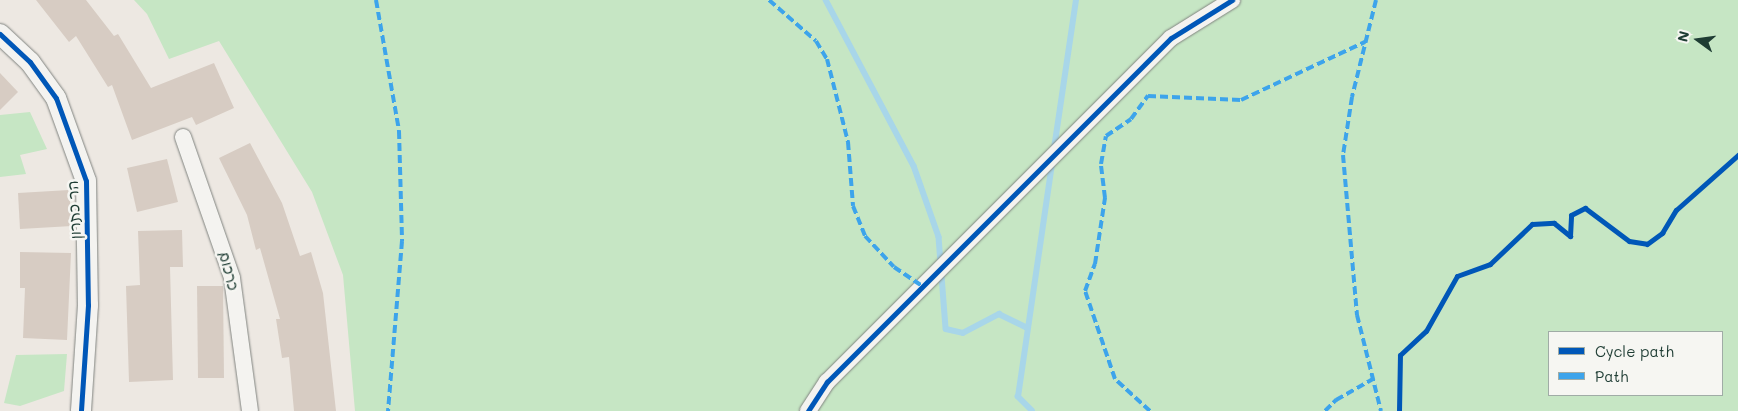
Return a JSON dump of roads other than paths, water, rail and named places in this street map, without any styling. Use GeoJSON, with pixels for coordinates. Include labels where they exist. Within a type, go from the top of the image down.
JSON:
{"type":"FeatureCollection","features":[{"type":"Feature","properties":{"kind":"street"},"geometry":{"type":"LineString","coordinates":[[808,411],[827,382],[1171,38],[1232,0]]}},
{"type":"Feature","properties":{"kind":"street","name":"הר כתרון"},"geometry":{"type":"LineString","coordinates":[[0,34],[30,62],[56,98],[86,181],[88,305],[81,411]]}},
{"type":"Feature","properties":{"kind":"street","name":"כרכום"},"geometry":{"type":"LineString","coordinates":[[183,137],[232,278],[250,411]]}},
{"type":"Feature","properties":{"kind":"waterway"},"geometry":{"type":"LineString","coordinates":[[826,0],[914,166],[939,237],[946,329],[963,333],[999,314],[1028,328]]}},
{"type":"Feature","properties":{"kind":"waterway"},"geometry":{"type":"LineString","coordinates":[[1054,149],[1076,0]]}},
{"type":"Feature","properties":{"kind":"waterway"},"geometry":{"type":"LineString","coordinates":[[1032,411],[1018,397],[1052,163]]}}]}
